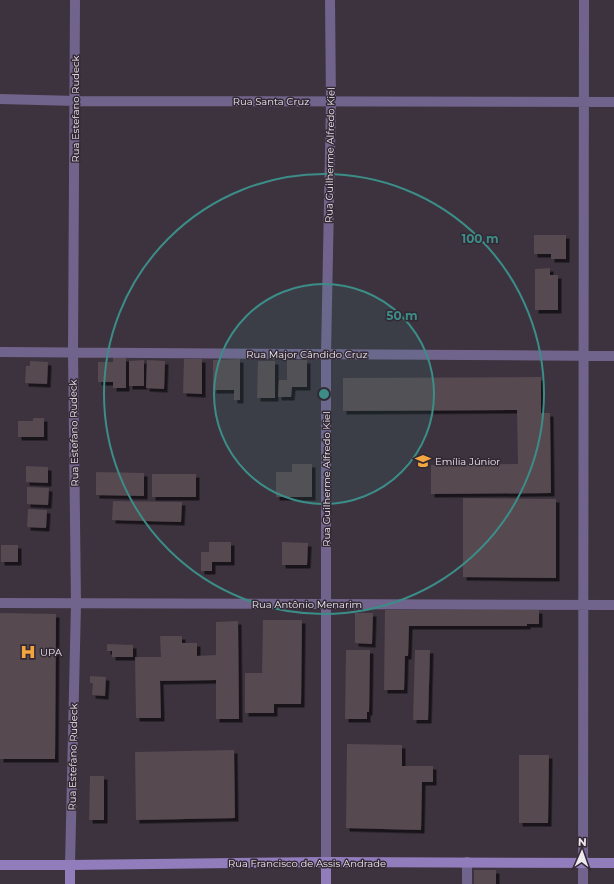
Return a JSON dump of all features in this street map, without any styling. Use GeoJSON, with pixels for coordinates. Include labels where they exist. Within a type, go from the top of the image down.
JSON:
{"type":"FeatureCollection","features":[{"type":"Feature","properties":{"kind":"main road","name":"Rua Francisco de Assis Andrade"},"geometry":{"type":"LineString","coordinates":[[0,865],[326,862],[614,863]]}},
{"type":"Feature","properties":{"kind":"main road"},"geometry":{"type":"LineString","coordinates":[[326,862],[326,884]]}},
{"type":"Feature","properties":{"kind":"main road"},"geometry":{"type":"LineString","coordinates":[[70,865],[70,884]]}},
{"type":"Feature","properties":{"kind":"street","name":"Rua Estefano Rudeck"},"geometry":{"type":"LineString","coordinates":[[70,865],[76,604],[73,352],[76,101],[75,0]]}},
{"type":"Feature","properties":{"kind":"street","name":"Rua Guilherme Alfredo Kiel"},"geometry":{"type":"LineString","coordinates":[[326,862],[326,354],[331,102],[330,0]]}},
{"type":"Feature","properties":{"kind":"street"},"geometry":{"type":"LineString","coordinates":[[583,884],[582,605],[584,0]]}},
{"type":"Feature","properties":{"kind":"street","name":"Rua Santa Cruz"},"geometry":{"type":"LineString","coordinates":[[0,99],[76,101],[614,102]]}},
{"type":"Feature","properties":{"kind":"street","name":"Rua Major Cândido Cruz"},"geometry":{"type":"LineString","coordinates":[[0,352],[614,356]]}},
{"type":"Feature","properties":{"kind":"street","name":"Rua Antônio Menarim"},"geometry":{"type":"LineString","coordinates":[[0,603],[614,605]]}},
{"type":"Feature","properties":{"kind":"street"},"geometry":{"type":"LineString","coordinates":[[467,862],[467,884]]}},
{"type":"Feature","properties":{"kind":"building"},"geometry":{"type":"Polygon","coordinates":[[[534,235],[566,235],[566,259],[551,259],[551,254],[534,254],[534,235]]]}},
{"type":"Feature","properties":{"kind":"building"},"geometry":{"type":"Polygon","coordinates":[[[550,268],[550,275],[558,275],[558,310],[535,310],[535,269],[550,268]]]}},
{"type":"Feature","properties":{"kind":"building"},"geometry":{"type":"Polygon","coordinates":[[[113,357],[126,358],[126,388],[113,388],[113,382],[98,382],[98,362],[113,362],[113,357]]]}},
{"type":"Feature","properties":{"kind":"building"},"geometry":{"type":"Polygon","coordinates":[[[184,359],[202,359],[202,394],[183,393],[184,359]]]}},
{"type":"Feature","properties":{"kind":"building"},"geometry":{"type":"Polygon","coordinates":[[[240,359],[240,400],[234,400],[234,390],[213,390],[213,360],[240,359]]]}},
{"type":"Feature","properties":{"kind":"building"},"geometry":{"type":"Polygon","coordinates":[[[144,360],[144,386],[129,386],[129,361],[144,360]]]}},
{"type":"Feature","properties":{"kind":"building"},"geometry":{"type":"Polygon","coordinates":[[[147,360],[165,361],[164,389],[146,388],[147,360]]]}},
{"type":"Feature","properties":{"kind":"building"},"geometry":{"type":"Polygon","coordinates":[[[287,360],[307,360],[307,387],[292,387],[291,397],[278,397],[279,380],[287,380],[287,360]]]}},
{"type":"Feature","properties":{"kind":"building"},"geometry":{"type":"Polygon","coordinates":[[[30,361],[48,362],[47,384],[25,383],[26,366],[30,366],[30,361]]]}},
{"type":"Feature","properties":{"kind":"building"},"geometry":{"type":"Polygon","coordinates":[[[258,361],[275,361],[275,398],[257,398],[258,361]]]}},
{"type":"Feature","properties":{"kind":"building"},"geometry":{"type":"Polygon","coordinates":[[[541,377],[541,413],[550,413],[551,493],[431,494],[431,465],[518,464],[517,410],[343,411],[343,378],[541,377]]]}},
{"type":"Feature","properties":{"kind":"building"},"geometry":{"type":"Polygon","coordinates":[[[33,418],[44,418],[44,437],[18,437],[18,421],[33,421],[33,418]]]}},
{"type":"Feature","properties":{"kind":"building"},"geometry":{"type":"Polygon","coordinates":[[[292,464],[312,464],[312,497],[276,497],[276,472],[292,472],[292,464]]]}},
{"type":"Feature","properties":{"kind":"building"},"geometry":{"type":"Polygon","coordinates":[[[26,466],[48,467],[48,483],[26,482],[26,466]]]}},
{"type":"Feature","properties":{"kind":"building"},"geometry":{"type":"Polygon","coordinates":[[[96,472],[144,473],[144,496],[96,495],[96,472]]]}},
{"type":"Feature","properties":{"kind":"building"},"geometry":{"type":"Polygon","coordinates":[[[152,474],[196,474],[196,497],[152,497],[152,474]]]}},
{"type":"Feature","properties":{"kind":"building"},"geometry":{"type":"Polygon","coordinates":[[[27,487],[49,488],[48,505],[27,504],[27,487]]]}},
{"type":"Feature","properties":{"kind":"building"},"geometry":{"type":"Polygon","coordinates":[[[463,498],[556,499],[556,578],[463,577],[463,498]]]}},
{"type":"Feature","properties":{"kind":"building"},"geometry":{"type":"Polygon","coordinates":[[[113,501],[182,502],[181,522],[112,520],[113,501]]]}},
{"type":"Feature","properties":{"kind":"building"},"geometry":{"type":"Polygon","coordinates":[[[28,509],[47,510],[46,528],[27,527],[28,509]]]}},
{"type":"Feature","properties":{"kind":"building"},"geometry":{"type":"Polygon","coordinates":[[[209,542],[231,542],[231,562],[212,562],[212,571],[201,571],[201,552],[209,552],[209,542]]]}},
{"type":"Feature","properties":{"kind":"building"},"geometry":{"type":"Polygon","coordinates":[[[282,542],[308,543],[307,565],[282,565],[282,542]]]}},
{"type":"Feature","properties":{"kind":"building"},"geometry":{"type":"Polygon","coordinates":[[[1,545],[18,545],[18,562],[1,562],[1,545]]]}},
{"type":"Feature","properties":{"kind":"building"},"geometry":{"type":"Polygon","coordinates":[[[385,610],[539,610],[539,624],[527,624],[527,626],[409,626],[408,656],[405,656],[404,690],[384,690],[385,610]]]}},
{"type":"Feature","properties":{"kind":"building"},"geometry":{"type":"Polygon","coordinates":[[[0,613],[56,614],[55,759],[0,759],[0,613]]]}},
{"type":"Feature","properties":{"kind":"building"},"geometry":{"type":"Polygon","coordinates":[[[355,613],[373,613],[372,644],[355,643],[355,613]]]}},
{"type":"Feature","properties":{"kind":"building"},"geometry":{"type":"Polygon","coordinates":[[[263,620],[302,620],[301,704],[274,704],[274,713],[245,713],[245,673],[262,673],[263,620]]]}},
{"type":"Feature","properties":{"kind":"building"},"geometry":{"type":"Polygon","coordinates":[[[238,621],[239,719],[216,719],[216,680],[160,681],[161,718],[136,718],[135,657],[161,657],[160,636],[182,636],[182,643],[197,643],[197,656],[216,655],[216,622],[238,621]]]}},
{"type":"Feature","properties":{"kind":"building"},"geometry":{"type":"Polygon","coordinates":[[[107,644],[133,645],[133,657],[112,657],[112,651],[107,651],[107,644]]]}},
{"type":"Feature","properties":{"kind":"building"},"geometry":{"type":"Polygon","coordinates":[[[346,650],[370,650],[369,712],[367,712],[367,719],[345,719],[346,650]]]}},
{"type":"Feature","properties":{"kind":"building"},"geometry":{"type":"Polygon","coordinates":[[[415,650],[430,650],[428,720],[413,720],[415,650]]]}},
{"type":"Feature","properties":{"kind":"building"},"geometry":{"type":"Polygon","coordinates":[[[90,676],[106,677],[105,696],[92,695],[93,683],[90,683],[90,676]]]}},
{"type":"Feature","properties":{"kind":"building"},"geometry":{"type":"Polygon","coordinates":[[[347,744],[402,745],[402,766],[433,766],[433,782],[422,782],[421,830],[346,828],[347,744]]]}},
{"type":"Feature","properties":{"kind":"building"},"geometry":{"type":"Polygon","coordinates":[[[234,750],[235,818],[136,820],[135,752],[234,750]]]}},
{"type":"Feature","properties":{"kind":"building"},"geometry":{"type":"Polygon","coordinates":[[[519,755],[549,755],[548,823],[519,823],[519,755]]]}},
{"type":"Feature","properties":{"kind":"building"},"geometry":{"type":"Polygon","coordinates":[[[90,776],[104,776],[104,820],[89,820],[90,776]]]}},
{"type":"Feature","properties":{"kind":"building"},"geometry":{"type":"Polygon","coordinates":[[[474,870],[496,870],[496,884],[474,884],[474,870]]]}},
{"type":"Feature","properties":{"kind":"place","name":"Emília Júnior"},"geometry":{"type":"Point","coordinates":[423,461]}},
{"type":"Feature","properties":{"kind":"place","name":"UPA"},"geometry":{"type":"Point","coordinates":[28,652]}}]}
